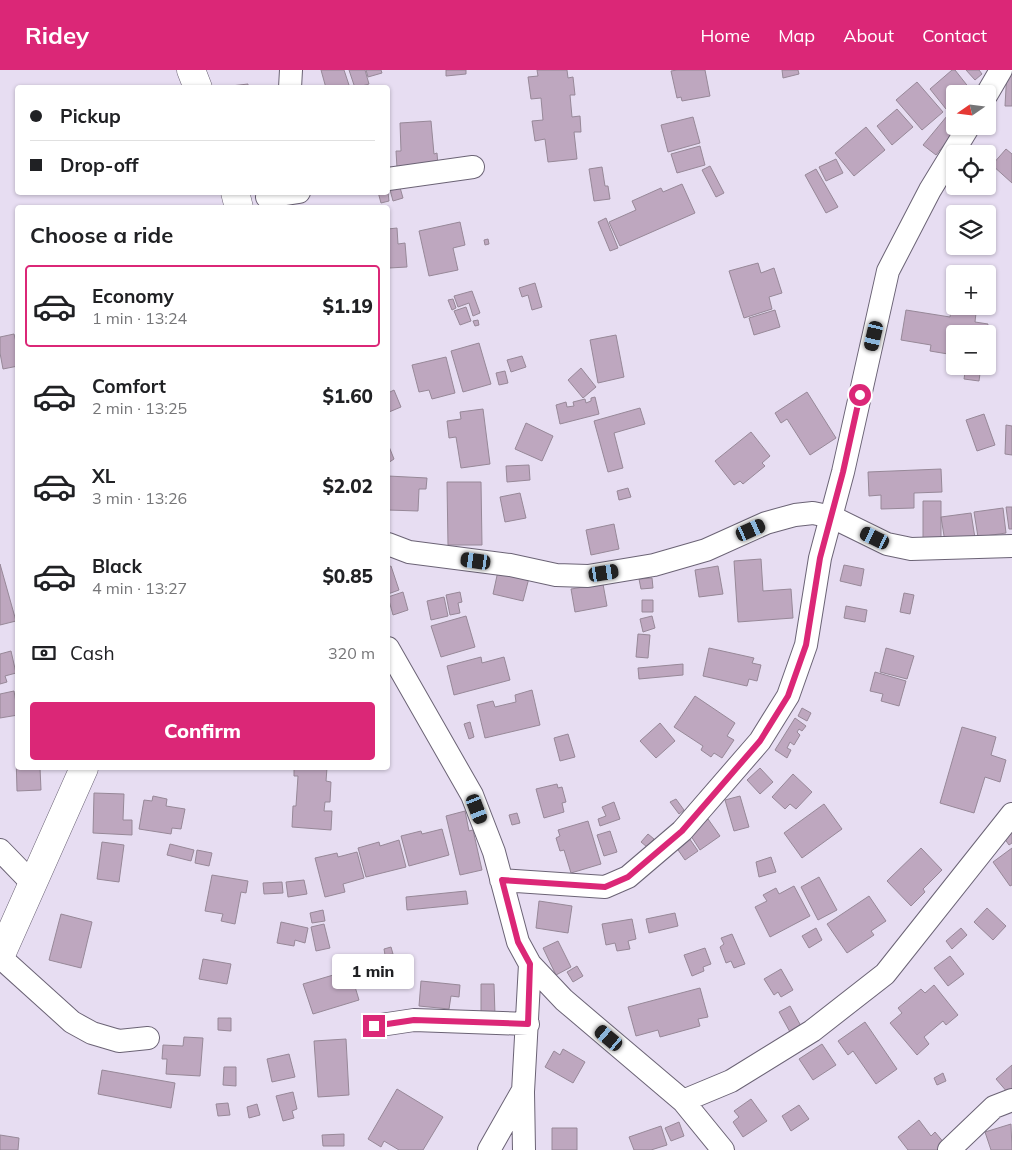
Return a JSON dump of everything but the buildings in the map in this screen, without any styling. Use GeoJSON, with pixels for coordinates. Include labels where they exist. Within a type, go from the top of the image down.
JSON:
{"type":"FeatureCollection","features":[{"type":"Feature","properties":{"kind":"street"},"geometry":{"type":"LineString","coordinates":[[191,70],[197,85]]}},
{"type":"Feature","properties":{"kind":"street"},"geometry":{"type":"LineString","coordinates":[[290,85],[292,70]]}},
{"type":"Feature","properties":{"kind":"street"},"geometry":{"type":"LineString","coordinates":[[993,85],[1001,70]]}},
{"type":"Feature","properties":{"kind":"street"},"geometry":{"type":"LineString","coordinates":[[502,880],[605,887],[628,877],[682,831],[760,741],[788,696],[806,645],[820,558],[832,517],[888,271],[930,190],[964,135]]}},
{"type":"Feature","properties":{"kind":"street"},"geometry":{"type":"LineString","coordinates":[[390,179],[473,167]]}},
{"type":"Feature","properties":{"kind":"street"},"geometry":{"type":"LineString","coordinates":[[266,199],[285,195]]}},
{"type":"Feature","properties":{"kind":"street"},"geometry":{"type":"LineString","coordinates":[[390,545],[409,552],[510,565],[556,574],[588,576],[654,565],[706,550],[766,523],[795,515],[813,513],[832,517],[887,544],[911,549],[1012,546]]}},
{"type":"Feature","properties":{"kind":"street"},"geometry":{"type":"LineString","coordinates":[[390,652],[472,795],[494,852],[518,942],[530,964],[564,1000],[683,1101],[724,1150]]}},
{"type":"Feature","properties":{"kind":"street"},"geometry":{"type":"LineString","coordinates":[[83,770],[0,957],[72,1022],[92,1032],[119,1041],[148,1038]]}},
{"type":"Feature","properties":{"kind":"street"},"geometry":{"type":"LineString","coordinates":[[683,1101],[731,1081],[812,1031],[885,974],[1012,814]]}},
{"type":"Feature","properties":{"kind":"street"},"geometry":{"type":"LineString","coordinates":[[0,850],[32,883]]}},
{"type":"Feature","properties":{"kind":"street"},"geometry":{"type":"LineString","coordinates":[[524,1150],[523,1092],[530,964]]}},
{"type":"Feature","properties":{"kind":"street"},"geometry":{"type":"LineString","coordinates":[[374,1026],[414,1020],[528,1024]]}},
{"type":"Feature","properties":{"kind":"street"},"geometry":{"type":"LineString","coordinates":[[489,1150],[523,1092]]}},
{"type":"Feature","properties":{"kind":"street"},"geometry":{"type":"LineString","coordinates":[[949,1150],[994,1107],[1012,1100]]}},
{"type":"Feature","properties":{"kind":"route"},"geometry":{"type":"LineString","coordinates":[[374,1026],[414,1020],[528,1024],[530,964],[518,942],[502,880],[605,887],[628,877],[682,831],[760,741],[788,696],[806,645],[820,558],[832,517],[860,395]]}}]}
